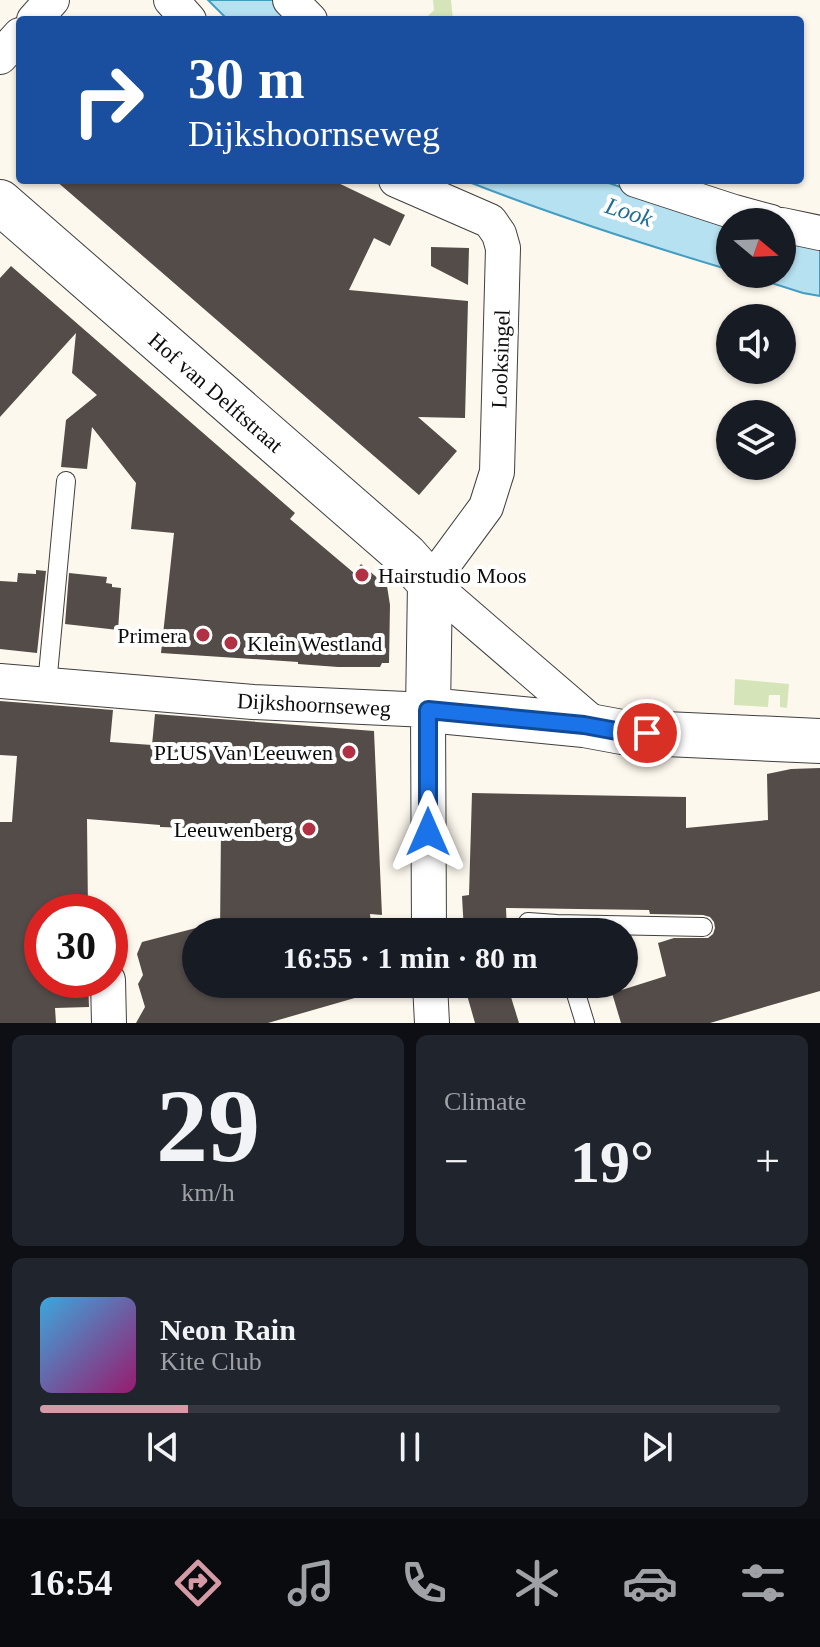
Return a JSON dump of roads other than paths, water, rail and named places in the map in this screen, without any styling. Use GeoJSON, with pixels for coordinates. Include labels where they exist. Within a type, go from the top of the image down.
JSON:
{"type":"FeatureCollection","features":[{"type":"Feature","properties":{"kind":"street"},"geometry":{"type":"LineString","coordinates":[[38,16],[52,0]]}},
{"type":"Feature","properties":{"kind":"street"},"geometry":{"type":"LineString","coordinates":[[171,0],[185,16]]}},
{"type":"Feature","properties":{"kind":"street"},"geometry":{"type":"LineString","coordinates":[[290,0],[306,16]]}},
{"type":"Feature","properties":{"kind":"street"},"geometry":{"type":"LineString","coordinates":[[0,57],[16,39]]}},
{"type":"Feature","properties":{"kind":"street","name":"Looksingel"},"geometry":{"type":"LineString","coordinates":[[405,184],[490,221],[499,234],[503,248],[497,472],[486,507],[430,583]]}},
{"type":"Feature","properties":{"kind":"street"},"geometry":{"type":"LineString","coordinates":[[648,184],[722,208]]}},
{"type":"Feature","properties":{"kind":"street","name":"Hof van Delftstraat"},"geometry":{"type":"LineString","coordinates":[[0,202],[596,726]]}},
{"type":"Feature","properties":{"kind":"street"},"geometry":{"type":"LineString","coordinates":[[796,228],[820,233]]}},
{"type":"Feature","properties":{"kind":"street"},"geometry":{"type":"LineString","coordinates":[[429,918],[430,583]]}},
{"type":"Feature","properties":{"kind":"street","name":"Dijkshoornseweg"},"geometry":{"type":"LineString","coordinates":[[0,681],[253,702],[428,710],[596,726],[622,732],[820,741]]}},
{"type":"Feature","properties":{"kind":"street"},"geometry":{"type":"LineString","coordinates":[[108,998],[109,1023]]}},
{"type":"Feature","properties":{"kind":"lane"},"geometry":{"type":"LineString","coordinates":[[47,685],[66,481]]}},
{"type":"Feature","properties":{"kind":"lane"},"geometry":{"type":"LineString","coordinates":[[638,927],[703,927]]}},
{"type":"Feature","properties":{"kind":"lane"},"geometry":{"type":"LineString","coordinates":[[577,998],[585,1023]]}},
{"type":"Feature","properties":{"kind":"water"},"geometry":{"type":"Polygon","coordinates":[[[208,0],[282,0],[298,16],[224,16],[208,0]]]}},
{"type":"Feature","properties":{"kind":"water","name":"Look"},"geometry":{"type":"Polygon","coordinates":[[[475,184],[612,184],[716,219],[716,266],[596,228],[475,184]]]}},
{"type":"Feature","properties":{"kind":"water"},"geometry":{"type":"Polygon","coordinates":[[[796,241],[820,247],[820,296],[787,288],[796,288],[796,241]]]}},
{"type":"Feature","properties":{"kind":"place","name":"Hairstudio Moos"},"geometry":{"type":"Point","coordinates":[362,575]}},
{"type":"Feature","properties":{"kind":"place","name":"Primera"},"geometry":{"type":"Point","coordinates":[203,635]}},
{"type":"Feature","properties":{"kind":"place","name":"Klein Westland"},"geometry":{"type":"Point","coordinates":[231,643]}},
{"type":"Feature","properties":{"kind":"place","name":"PLUS Van Leeuwen"},"geometry":{"type":"Point","coordinates":[349,752]}},
{"type":"Feature","properties":{"kind":"place","name":"Leeuwenberg"},"geometry":{"type":"Point","coordinates":[309,829]}}]}
